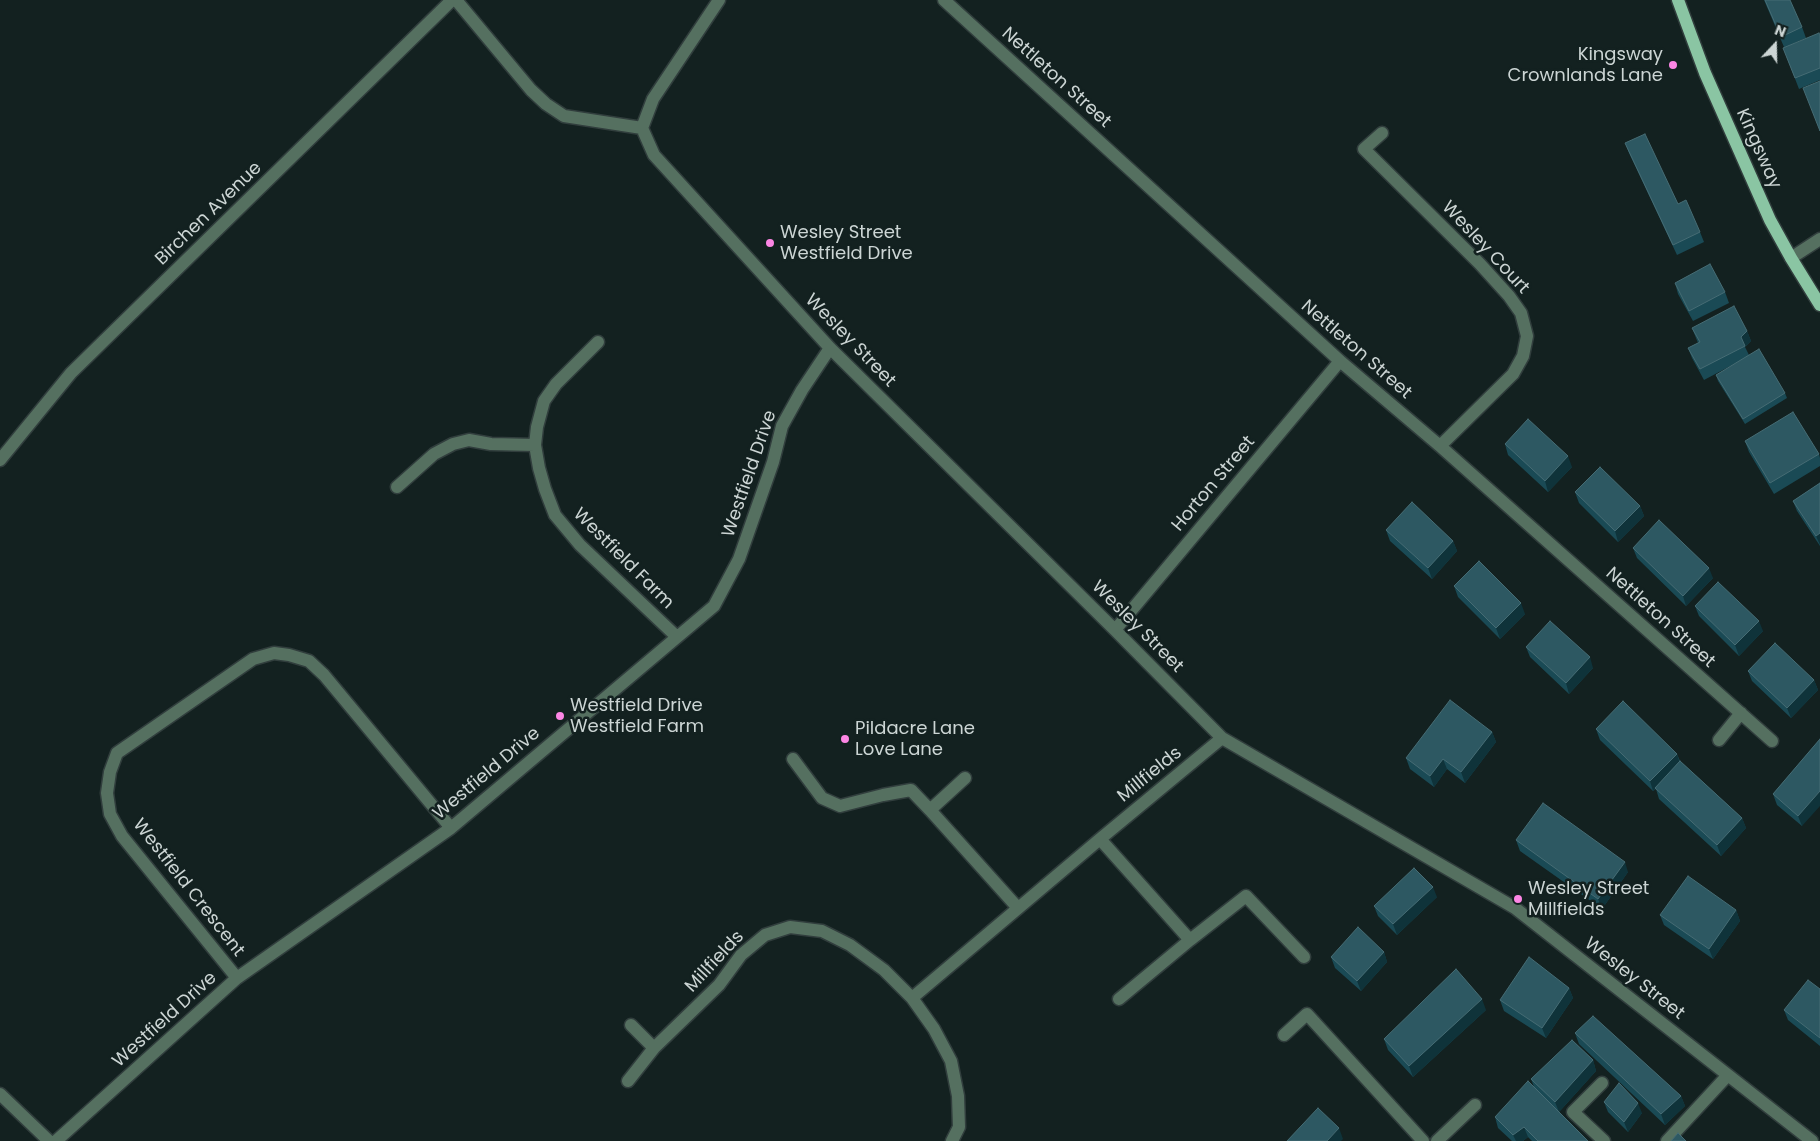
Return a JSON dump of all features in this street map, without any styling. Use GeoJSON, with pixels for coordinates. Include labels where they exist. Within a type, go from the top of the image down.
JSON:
{"type":"FeatureCollection","features":[{"type":"Feature","properties":{"kind":"main road","name":"Kingsway"},"geometry":{"type":"LineString","coordinates":[[1678,0],[1705,73],[1770,220],[1820,305]]}},
{"type":"Feature","properties":{"kind":"street","name":"Birchen Avenue"},"geometry":{"type":"LineString","coordinates":[[0,460],[71,373],[452,0]]}},
{"type":"Feature","properties":{"kind":"street"},"geometry":{"type":"LineString","coordinates":[[456,0],[531,90],[546,104],[564,116],[642,128],[653,99],[719,0]]}},
{"type":"Feature","properties":{"kind":"street","name":"Nettleton Street"},"geometry":{"type":"LineString","coordinates":[[948,4],[1340,361],[1440,446],[1772,741]]}},
{"type":"Feature","properties":{"kind":"street","name":"Wesley Street"},"geometry":{"type":"LineString","coordinates":[[642,128],[654,155],[830,348],[1222,738],[1515,908],[1812,1141]]}},
{"type":"Feature","properties":{"kind":"street","name":"Wesley Court"},"geometry":{"type":"LineString","coordinates":[[1382,133],[1364,149],[1480,264],[1509,296],[1521,313],[1527,336],[1523,356],[1513,374],[1440,446]]}},
{"type":"Feature","properties":{"kind":"street"},"geometry":{"type":"LineString","coordinates":[[1791,258],[1820,239]]}},
{"type":"Feature","properties":{"kind":"street","name":"Westfield Farm"},"geometry":{"type":"LineString","coordinates":[[598,342],[556,384],[544,401],[537,427],[535,445],[545,490],[555,516],[580,545],[677,637]]}},
{"type":"Feature","properties":{"kind":"street","name":"Westfield Drive"},"geometry":{"type":"LineString","coordinates":[[56,1141],[237,978],[451,828],[714,606],[739,559],[773,462],[782,426],[802,390],[830,348]]}},
{"type":"Feature","properties":{"kind":"street","name":"Horton Street"},"geometry":{"type":"LineString","coordinates":[[1115,630],[1340,361]]}},
{"type":"Feature","properties":{"kind":"street"},"geometry":{"type":"LineString","coordinates":[[397,487],[434,454],[453,444],[469,440],[491,444],[535,445]]}},
{"type":"Feature","properties":{"kind":"street","name":"Westfield Crescent"},"geometry":{"type":"LineString","coordinates":[[237,978],[122,836],[110,814],[107,793],[110,772],[117,753],[253,658],[274,652],[289,655],[309,661],[324,675],[451,828]]}},
{"type":"Feature","properties":{"kind":"street"},"geometry":{"type":"LineString","coordinates":[[1719,740],[1741,714]]}},
{"type":"Feature","properties":{"kind":"street","name":"Millfields"},"geometry":{"type":"LineString","coordinates":[[912,998],[1222,738]]}},
{"type":"Feature","properties":{"kind":"street"},"geometry":{"type":"LineString","coordinates":[[793,759],[822,798],[840,806],[911,790],[1018,908]]}},
{"type":"Feature","properties":{"kind":"street"},"geometry":{"type":"LineString","coordinates":[[930,810],[965,778]]}},
{"type":"Feature","properties":{"kind":"street"},"geometry":{"type":"LineString","coordinates":[[1100,839],[1190,940]]}},
{"type":"Feature","properties":{"kind":"street"},"geometry":{"type":"LineString","coordinates":[[1119,999],[1246,896],[1304,957]]}},
{"type":"Feature","properties":{"kind":"street","name":"Millfields"},"geometry":{"type":"LineString","coordinates":[[628,1081],[654,1048],[719,985],[741,955],[765,935],[790,927],[822,931],[850,945],[884,970],[912,998],[934,1029],[950,1061],[958,1096],[959,1127],[952,1141]]}},
{"type":"Feature","properties":{"kind":"street"},"geometry":{"type":"LineString","coordinates":[[1284,1034],[1307,1014],[1423,1141]]}},
{"type":"Feature","properties":{"kind":"street"},"geometry":{"type":"LineString","coordinates":[[631,1026],[654,1048]]}},
{"type":"Feature","properties":{"kind":"street"},"geometry":{"type":"LineString","coordinates":[[1668,1141],[1728,1075]]}},
{"type":"Feature","properties":{"kind":"street"},"geometry":{"type":"LineString","coordinates":[[1602,1083],[1573,1112],[1604,1141]]}},
{"type":"Feature","properties":{"kind":"street"},"geometry":{"type":"LineString","coordinates":[[0,1094],[49,1141]]}},
{"type":"Feature","properties":{"kind":"street"},"geometry":{"type":"LineString","coordinates":[[1436,1141],[1475,1105]]}},
{"type":"Feature","properties":{"kind":"building"},"geometry":{"type":"Polygon","coordinates":[[[1765,0],[1790,0],[1802,27],[1781,37],[1765,0]]]}},
{"type":"Feature","properties":{"kind":"building"},"geometry":{"type":"Polygon","coordinates":[[[1819,33],[1820,68],[1795,78],[1783,48],[1819,33]]]}},
{"type":"Feature","properties":{"kind":"building"},"geometry":{"type":"Polygon","coordinates":[[[1820,81],[1820,131],[1803,88],[1820,81]]]}},
{"type":"Feature","properties":{"kind":"building"},"geometry":{"type":"Polygon","coordinates":[[[1645,134],[1678,204],[1686,200],[1700,232],[1673,245],[1625,143],[1645,134]]]}},
{"type":"Feature","properties":{"kind":"building"},"geometry":{"type":"Polygon","coordinates":[[[1710,264],[1725,292],[1689,311],[1675,283],[1710,264]]]}},
{"type":"Feature","properties":{"kind":"building"},"geometry":{"type":"Polygon","coordinates":[[[1734,306],[1747,331],[1741,337],[1745,346],[1700,369],[1688,348],[1700,342],[1692,328],[1734,306]]]}},
{"type":"Feature","properties":{"kind":"building"},"geometry":{"type":"Polygon","coordinates":[[[1759,349],[1785,393],[1743,419],[1716,375],[1759,349]]]}},
{"type":"Feature","properties":{"kind":"building"},"geometry":{"type":"Polygon","coordinates":[[[1793,412],[1819,454],[1770,483],[1745,441],[1793,412]]]}},
{"type":"Feature","properties":{"kind":"building"},"geometry":{"type":"Polygon","coordinates":[[[1528,419],[1568,456],[1545,481],[1505,444],[1528,419]]]}},
{"type":"Feature","properties":{"kind":"building"},"geometry":{"type":"Polygon","coordinates":[[[1600,467],[1640,506],[1615,531],[1575,492],[1600,467]]]}},
{"type":"Feature","properties":{"kind":"building"},"geometry":{"type":"Polygon","coordinates":[[[1820,483],[1820,533],[1816,536],[1793,501],[1820,483]]]}},
{"type":"Feature","properties":{"kind":"building"},"geometry":{"type":"Polygon","coordinates":[[[1412,502],[1453,541],[1428,568],[1386,530],[1412,502]]]}},
{"type":"Feature","properties":{"kind":"building"},"geometry":{"type":"Polygon","coordinates":[[[1659,520],[1709,568],[1683,596],[1633,548],[1659,520]]]}},
{"type":"Feature","properties":{"kind":"building"},"geometry":{"type":"Polygon","coordinates":[[[1479,561],[1521,603],[1496,628],[1454,586],[1479,561]]]}},
{"type":"Feature","properties":{"kind":"building"},"geometry":{"type":"Polygon","coordinates":[[[1718,582],[1759,621],[1735,645],[1695,606],[1718,582]]]}},
{"type":"Feature","properties":{"kind":"building"},"geometry":{"type":"Polygon","coordinates":[[[1550,621],[1590,657],[1566,683],[1526,647],[1550,621]]]}},
{"type":"Feature","properties":{"kind":"building"},"geometry":{"type":"Polygon","coordinates":[[[1775,643],[1814,680],[1787,708],[1748,671],[1775,643]]]}},
{"type":"Feature","properties":{"kind":"building"},"geometry":{"type":"Polygon","coordinates":[[[1450,700],[1492,732],[1461,772],[1443,759],[1430,776],[1406,758],[1450,700]]]}},
{"type":"Feature","properties":{"kind":"building"},"geometry":{"type":"Polygon","coordinates":[[[1623,701],[1677,754],[1650,781],[1596,729],[1623,701]]]}},
{"type":"Feature","properties":{"kind":"building"},"geometry":{"type":"Polygon","coordinates":[[[1820,739],[1820,791],[1798,816],[1773,794],[1820,739]]]}},
{"type":"Feature","properties":{"kind":"building"},"geometry":{"type":"Polygon","coordinates":[[[1680,761],[1742,818],[1717,845],[1655,788],[1680,761]]]}},
{"type":"Feature","properties":{"kind":"building"},"geometry":{"type":"Polygon","coordinates":[[[1543,803],[1625,862],[1598,899],[1516,840],[1543,803]]]}},
{"type":"Feature","properties":{"kind":"building"},"geometry":{"type":"Polygon","coordinates":[[[1414,868],[1433,887],[1393,924],[1374,906],[1414,868]]]}},
{"type":"Feature","properties":{"kind":"building"},"geometry":{"type":"Polygon","coordinates":[[[1688,876],[1736,910],[1709,949],[1660,915],[1688,876]]]}},
{"type":"Feature","properties":{"kind":"building"},"geometry":{"type":"Polygon","coordinates":[[[1358,927],[1384,952],[1357,981],[1331,957],[1358,927]]]}},
{"type":"Feature","properties":{"kind":"building"},"geometry":{"type":"Polygon","coordinates":[[[1529,957],[1569,988],[1542,1028],[1500,1000],[1529,957]]]}},
{"type":"Feature","properties":{"kind":"building"},"geometry":{"type":"Polygon","coordinates":[[[1456,969],[1482,999],[1409,1066],[1384,1039],[1456,969]]]}},
{"type":"Feature","properties":{"kind":"building"},"geometry":{"type":"Polygon","coordinates":[[[1808,980],[1820,989],[1820,1038],[1784,1010],[1808,980]]]}},
{"type":"Feature","properties":{"kind":"building"},"geometry":{"type":"Polygon","coordinates":[[[1593,1016],[1681,1096],[1661,1114],[1575,1033],[1593,1016]]]}},
{"type":"Feature","properties":{"kind":"building"},"geometry":{"type":"Polygon","coordinates":[[[1572,1040],[1593,1060],[1555,1102],[1531,1079],[1572,1040]]]}},
{"type":"Feature","properties":{"kind":"building"},"geometry":{"type":"Polygon","coordinates":[[[1528,1081],[1588,1141],[1538,1141],[1524,1127],[1513,1135],[1495,1117],[1528,1081]]]}},
{"type":"Feature","properties":{"kind":"building"},"geometry":{"type":"Polygon","coordinates":[[[1619,1083],[1638,1103],[1624,1122],[1604,1102],[1619,1083]]]}},
{"type":"Feature","properties":{"kind":"building"},"geometry":{"type":"Polygon","coordinates":[[[1318,1108],[1339,1128],[1327,1141],[1287,1141],[1318,1108]]]}},
{"type":"Feature","properties":{"kind":"building"},"geometry":{"type":"Polygon","coordinates":[[[1678,1133],[1686,1141],[1671,1141],[1678,1133]]]}},
{"type":"Feature","properties":{"kind":"place","name":"Kingsway Crownlands Lane"},"geometry":{"type":"Point","coordinates":[1673,65]}},
{"type":"Feature","properties":{"kind":"place","name":"Wesley Street Westfield Drive"},"geometry":{"type":"Point","coordinates":[770,243]}},
{"type":"Feature","properties":{"kind":"place","name":"Westfield Drive Westfield Farm"},"geometry":{"type":"Point","coordinates":[560,716]}},
{"type":"Feature","properties":{"kind":"place","name":"Pildacre Lane Love Lane"},"geometry":{"type":"Point","coordinates":[845,739]}},
{"type":"Feature","properties":{"kind":"place","name":"Wesley Street Millfields"},"geometry":{"type":"Point","coordinates":[1518,899]}}]}
